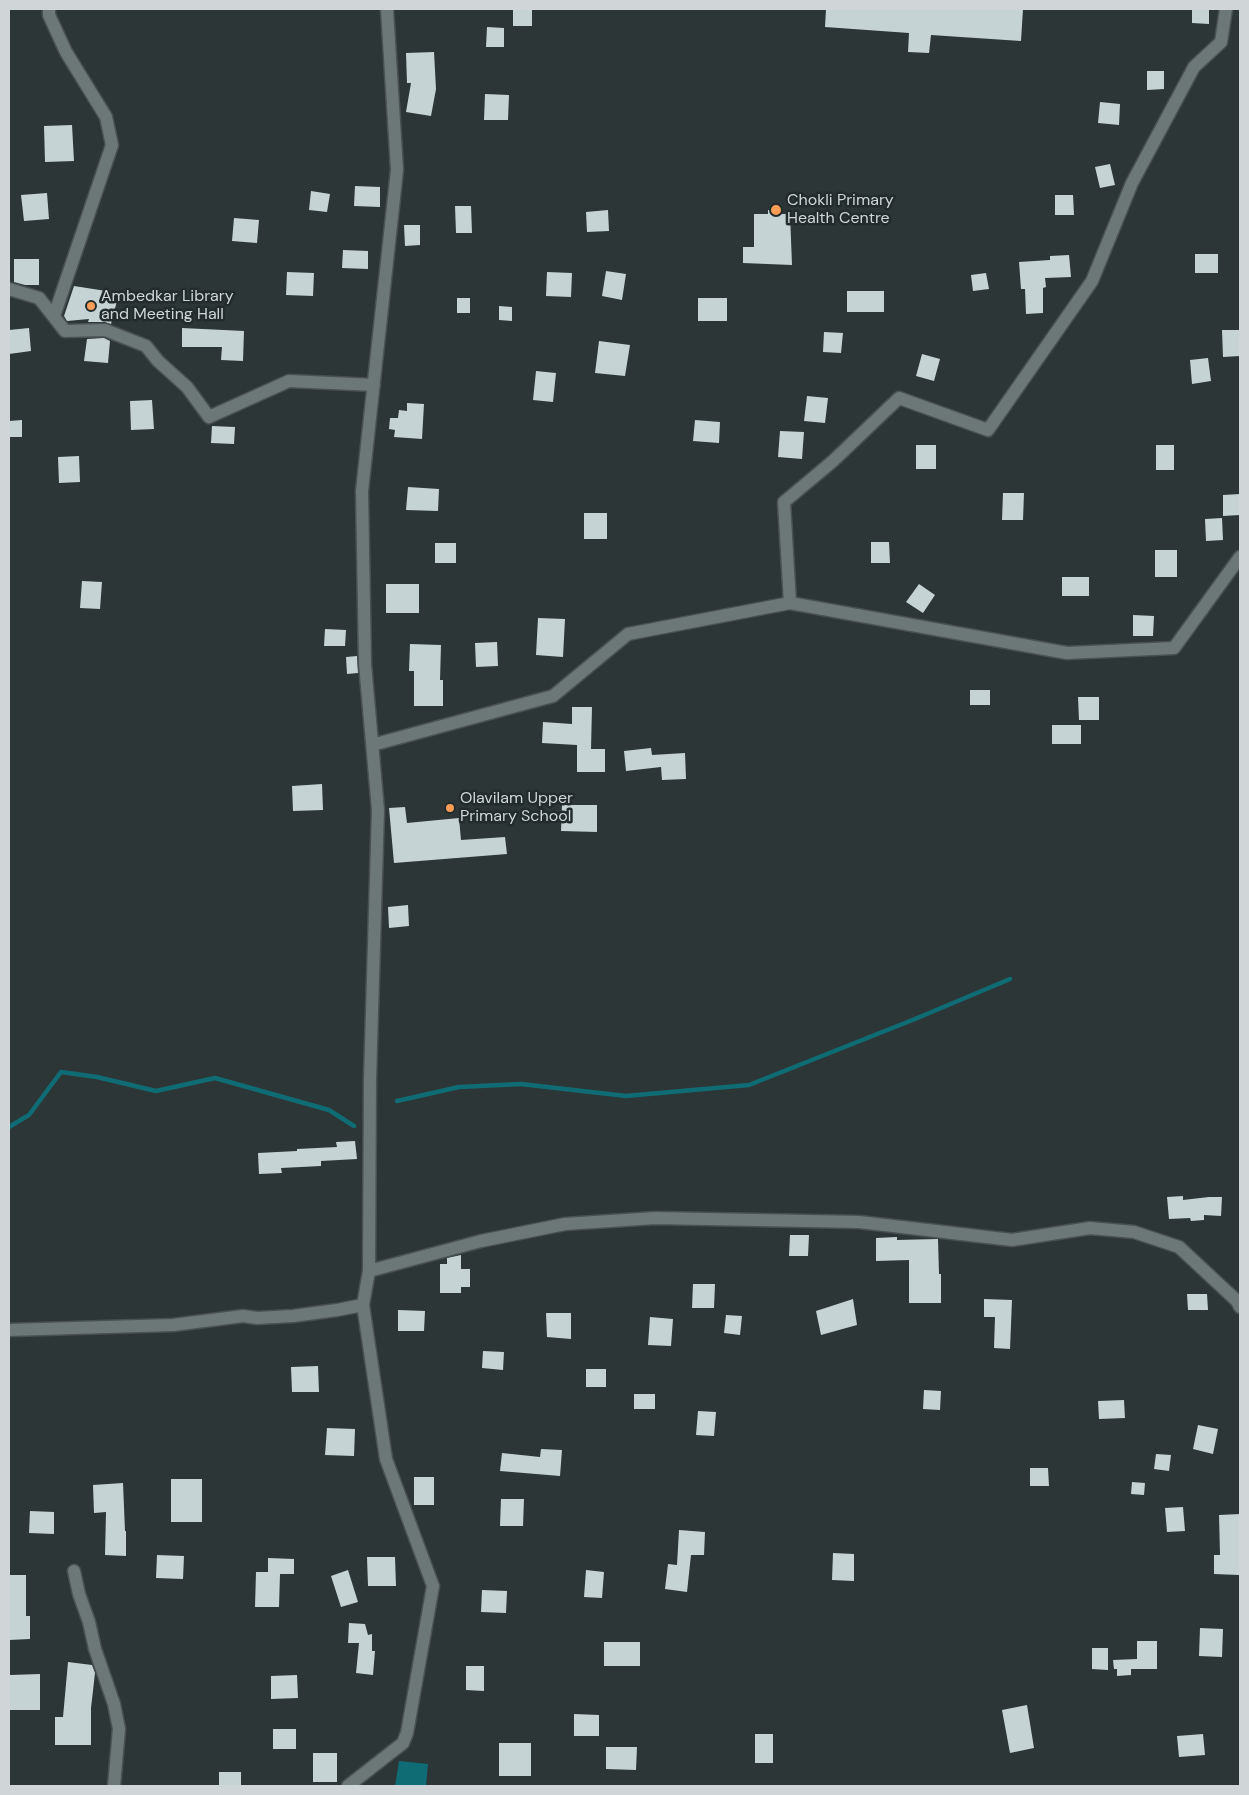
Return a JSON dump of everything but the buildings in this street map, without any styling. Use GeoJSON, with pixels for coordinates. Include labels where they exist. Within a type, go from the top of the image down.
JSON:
{"type":"FeatureCollection","features":[{"type":"Feature","properties":{"kind":"street"},"geometry":{"type":"LineString","coordinates":[[49,9],[49,15],[66,52],[106,117],[112,145],[54,316]]}},
{"type":"Feature","properties":{"kind":"street"},"geometry":{"type":"LineString","coordinates":[[348,1786],[403,1743],[407,1733],[433,1586],[386,1459],[363,1305],[368,1271],[370,1080],[378,810],[365,664],[362,491],[396,170],[387,9]]}},
{"type":"Feature","properties":{"kind":"street"},"geometry":{"type":"LineString","coordinates":[[790,603],[784,502],[833,461],[899,398],[988,430],[1092,281],[1136,175],[1194,67],[1221,42],[1226,9]]}},
{"type":"Feature","properties":{"kind":"street"},"geometry":{"type":"LineString","coordinates":[[9,289],[39,298],[66,331],[105,330],[146,346],[158,361],[187,387],[210,418],[289,381],[374,385]]}},
{"type":"Feature","properties":{"kind":"street"},"geometry":{"type":"LineString","coordinates":[[372,745],[553,696],[628,634],[790,603],[1068,653],[1174,648],[1240,557]]}},
{"type":"Feature","properties":{"kind":"street"},"geometry":{"type":"LineString","coordinates":[[368,1271],[481,1241],[565,1224],[655,1218],[859,1222],[1012,1240],[1090,1228],[1134,1232],[1179,1247],[1237,1301],[1240,1307]]}},
{"type":"Feature","properties":{"kind":"street"},"geometry":{"type":"LineString","coordinates":[[9,1330],[174,1325],[243,1316],[257,1318],[293,1316],[363,1305]]}},
{"type":"Feature","properties":{"kind":"street"},"geometry":{"type":"LineString","coordinates":[[74,1571],[95,1649],[114,1704],[119,1729],[114,1786]]}},
{"type":"Feature","properties":{"kind":"water"},"geometry":{"type":"Polygon","coordinates":[[[399,1761],[428,1764],[426,1786],[395,1786],[399,1761]]]}},
{"type":"Feature","properties":{"kind":"waterway"},"geometry":{"type":"LineString","coordinates":[[397,1101],[459,1087],[521,1084],[626,1096],[749,1085],[1010,979]]}},
{"type":"Feature","properties":{"kind":"waterway"},"geometry":{"type":"LineString","coordinates":[[9,1127],[29,1115],[61,1072],[97,1077],[156,1091],[215,1078],[329,1110],[354,1126]]}},
{"type":"Feature","properties":{"kind":"place","name":"Chokli Primary Health Centre"},"geometry":{"type":"Point","coordinates":[776,210]}},
{"type":"Feature","properties":{"kind":"place","name":"Ambedkar Library and Meeting Hall"},"geometry":{"type":"Point","coordinates":[91,306]}},
{"type":"Feature","properties":{"kind":"place","name":"Olavilam Upper Primary School"},"geometry":{"type":"Point","coordinates":[450,808]}}]}
